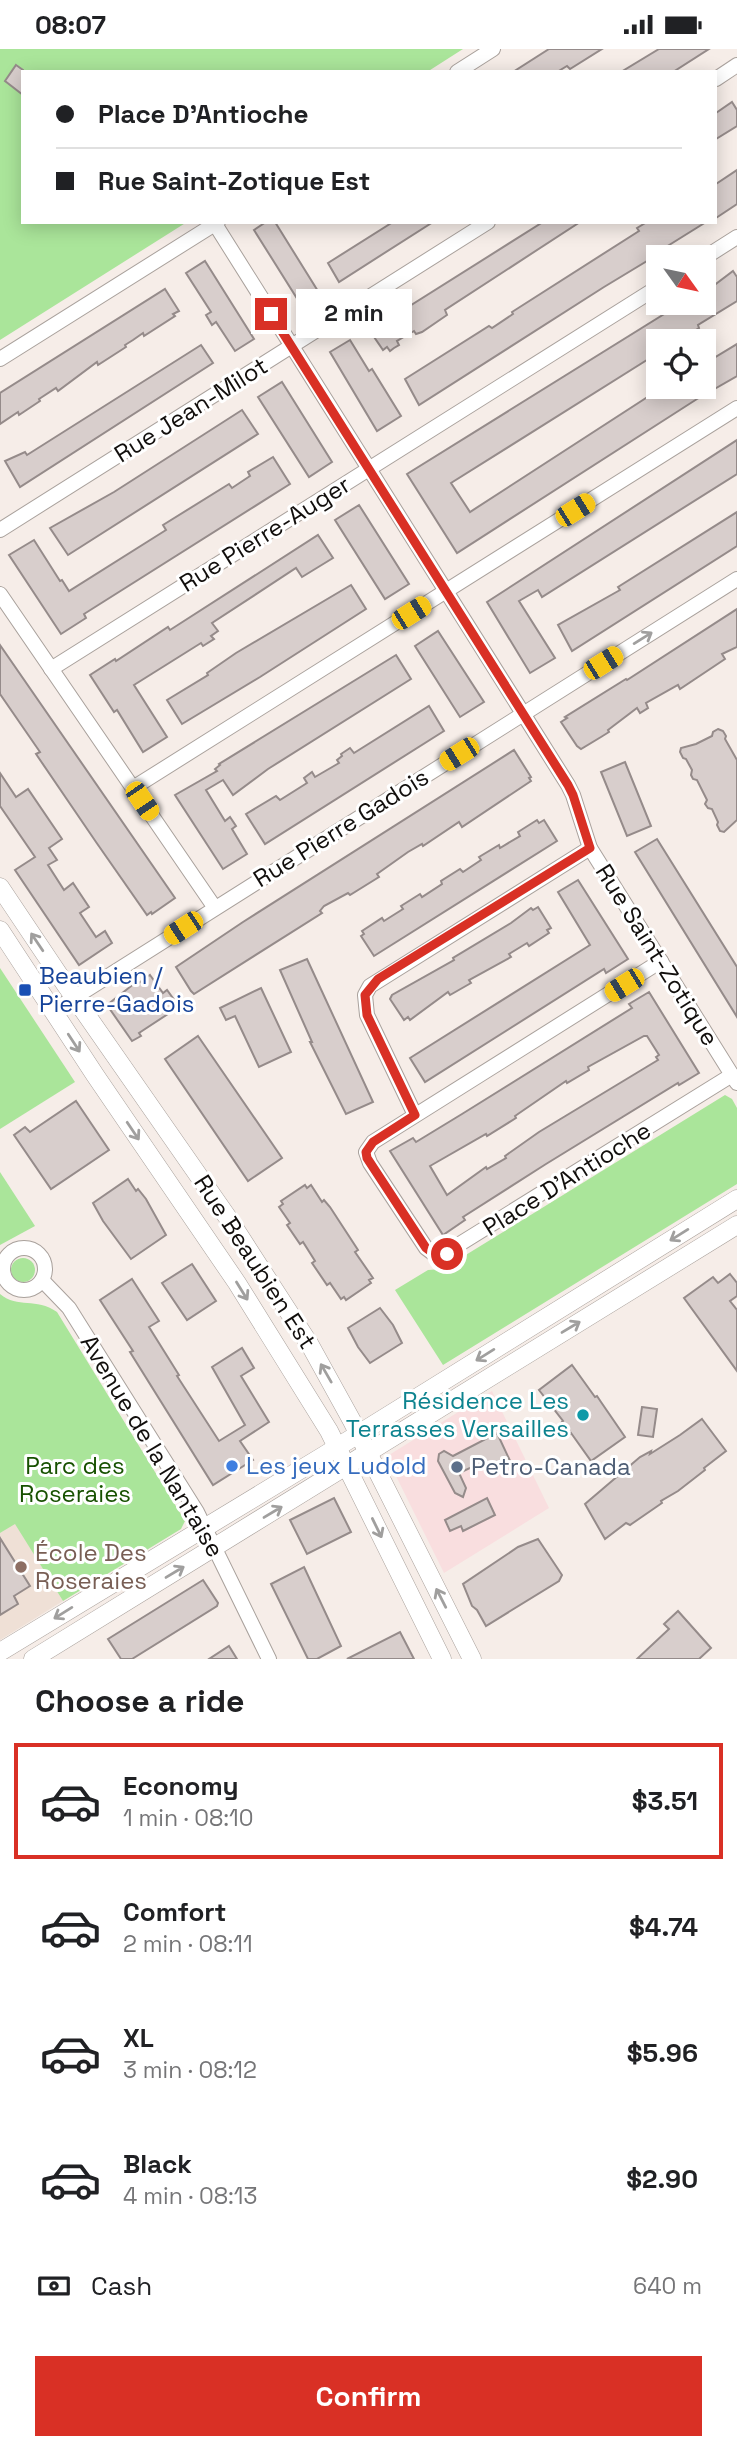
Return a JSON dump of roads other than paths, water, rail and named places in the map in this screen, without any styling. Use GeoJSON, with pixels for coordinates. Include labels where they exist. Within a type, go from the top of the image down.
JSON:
{"type":"FeatureCollection","features":[{"type":"Feature","properties":{"kind":"street"},"geometry":{"type":"LineString","coordinates":[[460,70],[493,49]]}},
{"type":"Feature","properties":{"kind":"street"},"geometry":{"type":"LineString","coordinates":[[717,78],[737,65]]}},
{"type":"Feature","properties":{"kind":"street"},"geometry":{"type":"LineString","coordinates":[[0,359],[214,224]]}},
{"type":"Feature","properties":{"kind":"street","name":"Rue Saint-Zotique"},"geometry":{"type":"LineString","coordinates":[[217,224],[568,785],[590,848],[735,1079]]}},
{"type":"Feature","properties":{"kind":"street","name":"Rue Jean-Milot"},"geometry":{"type":"LineString","coordinates":[[0,530],[485,224]]}},
{"type":"Feature","properties":{"kind":"street"},"geometry":{"type":"LineString","coordinates":[[716,250],[737,237]]}},
{"type":"Feature","properties":{"kind":"street","name":"Rue Pierre-Auger"},"geometry":{"type":"LineString","coordinates":[[51,669],[646,295]]}},
{"type":"Feature","properties":{"kind":"street"},"geometry":{"type":"LineString","coordinates":[[133,788],[737,408]]}},
{"type":"Feature","properties":{"kind":"street","name":"Rue Pierre Gadois"},"geometry":{"type":"LineString","coordinates":[[53,1011],[737,579]]}},
{"type":"Feature","properties":{"kind":"street"},"geometry":{"type":"LineString","coordinates":[[0,594],[215,908]]}},
{"type":"Feature","properties":{"kind":"street"},"geometry":{"type":"LineString","coordinates":[[590,848],[370,986],[365,995],[367,1015],[415,1115],[661,961]]}},
{"type":"Feature","properties":{"kind":"street","name":"Rue Beaubien Est"},"geometry":{"type":"LineString","coordinates":[[0,887],[228,1217],[310,1345],[358,1433],[472,1659]]}},
{"type":"Feature","properties":{"kind":"street","name":"Rue Beaubien Est"},"geometry":{"type":"LineString","coordinates":[[0,930],[277,1346],[337,1447],[442,1659]]}},
{"type":"Feature","properties":{"kind":"street","name":"Place D'Antioche"},"geometry":{"type":"LineString","coordinates":[[415,1115],[373,1142],[366,1152],[367,1158],[426,1248],[434,1254],[442,1255],[735,1079]]}},
{"type":"Feature","properties":{"kind":"street"},"geometry":{"type":"LineString","coordinates":[[0,1652],[737,1199]]}},
{"type":"Feature","properties":{"kind":"street"},"geometry":{"type":"LineString","coordinates":[[204,1235],[228,1217]]}},
{"type":"Feature","properties":{"kind":"street"},"geometry":{"type":"LineString","coordinates":[[33,1659],[737,1225]]}},
{"type":"Feature","properties":{"kind":"street","name":"Avenue de la Nantaise"},"geometry":{"type":"LineString","coordinates":[[42,1280],[69,1308],[205,1527],[269,1659]]}},
{"type":"Feature","properties":{"kind":"place","name":"Beaubien / Pierre-Gadois"},"geometry":{"type":"Point","coordinates":[25,990]}},
{"type":"Feature","properties":{"kind":"place","name":"Résidence Les Terrasses Versailles"},"geometry":{"type":"Point","coordinates":[583,1415]}},
{"type":"Feature","properties":{"kind":"place","name":"Les jeux Ludold"},"geometry":{"type":"Point","coordinates":[232,1466]}},
{"type":"Feature","properties":{"kind":"place","name":"Petro-Canada"},"geometry":{"type":"Point","coordinates":[457,1467]}},
{"type":"Feature","properties":{"kind":"place","name":"École Des Roseraies"},"geometry":{"type":"Point","coordinates":[21,1567]}},
{"type":"Feature","properties":{"kind":"park label","name":"Parc des Roseraies"},"geometry":{"type":"Point","coordinates":[75,1480]}}]}
